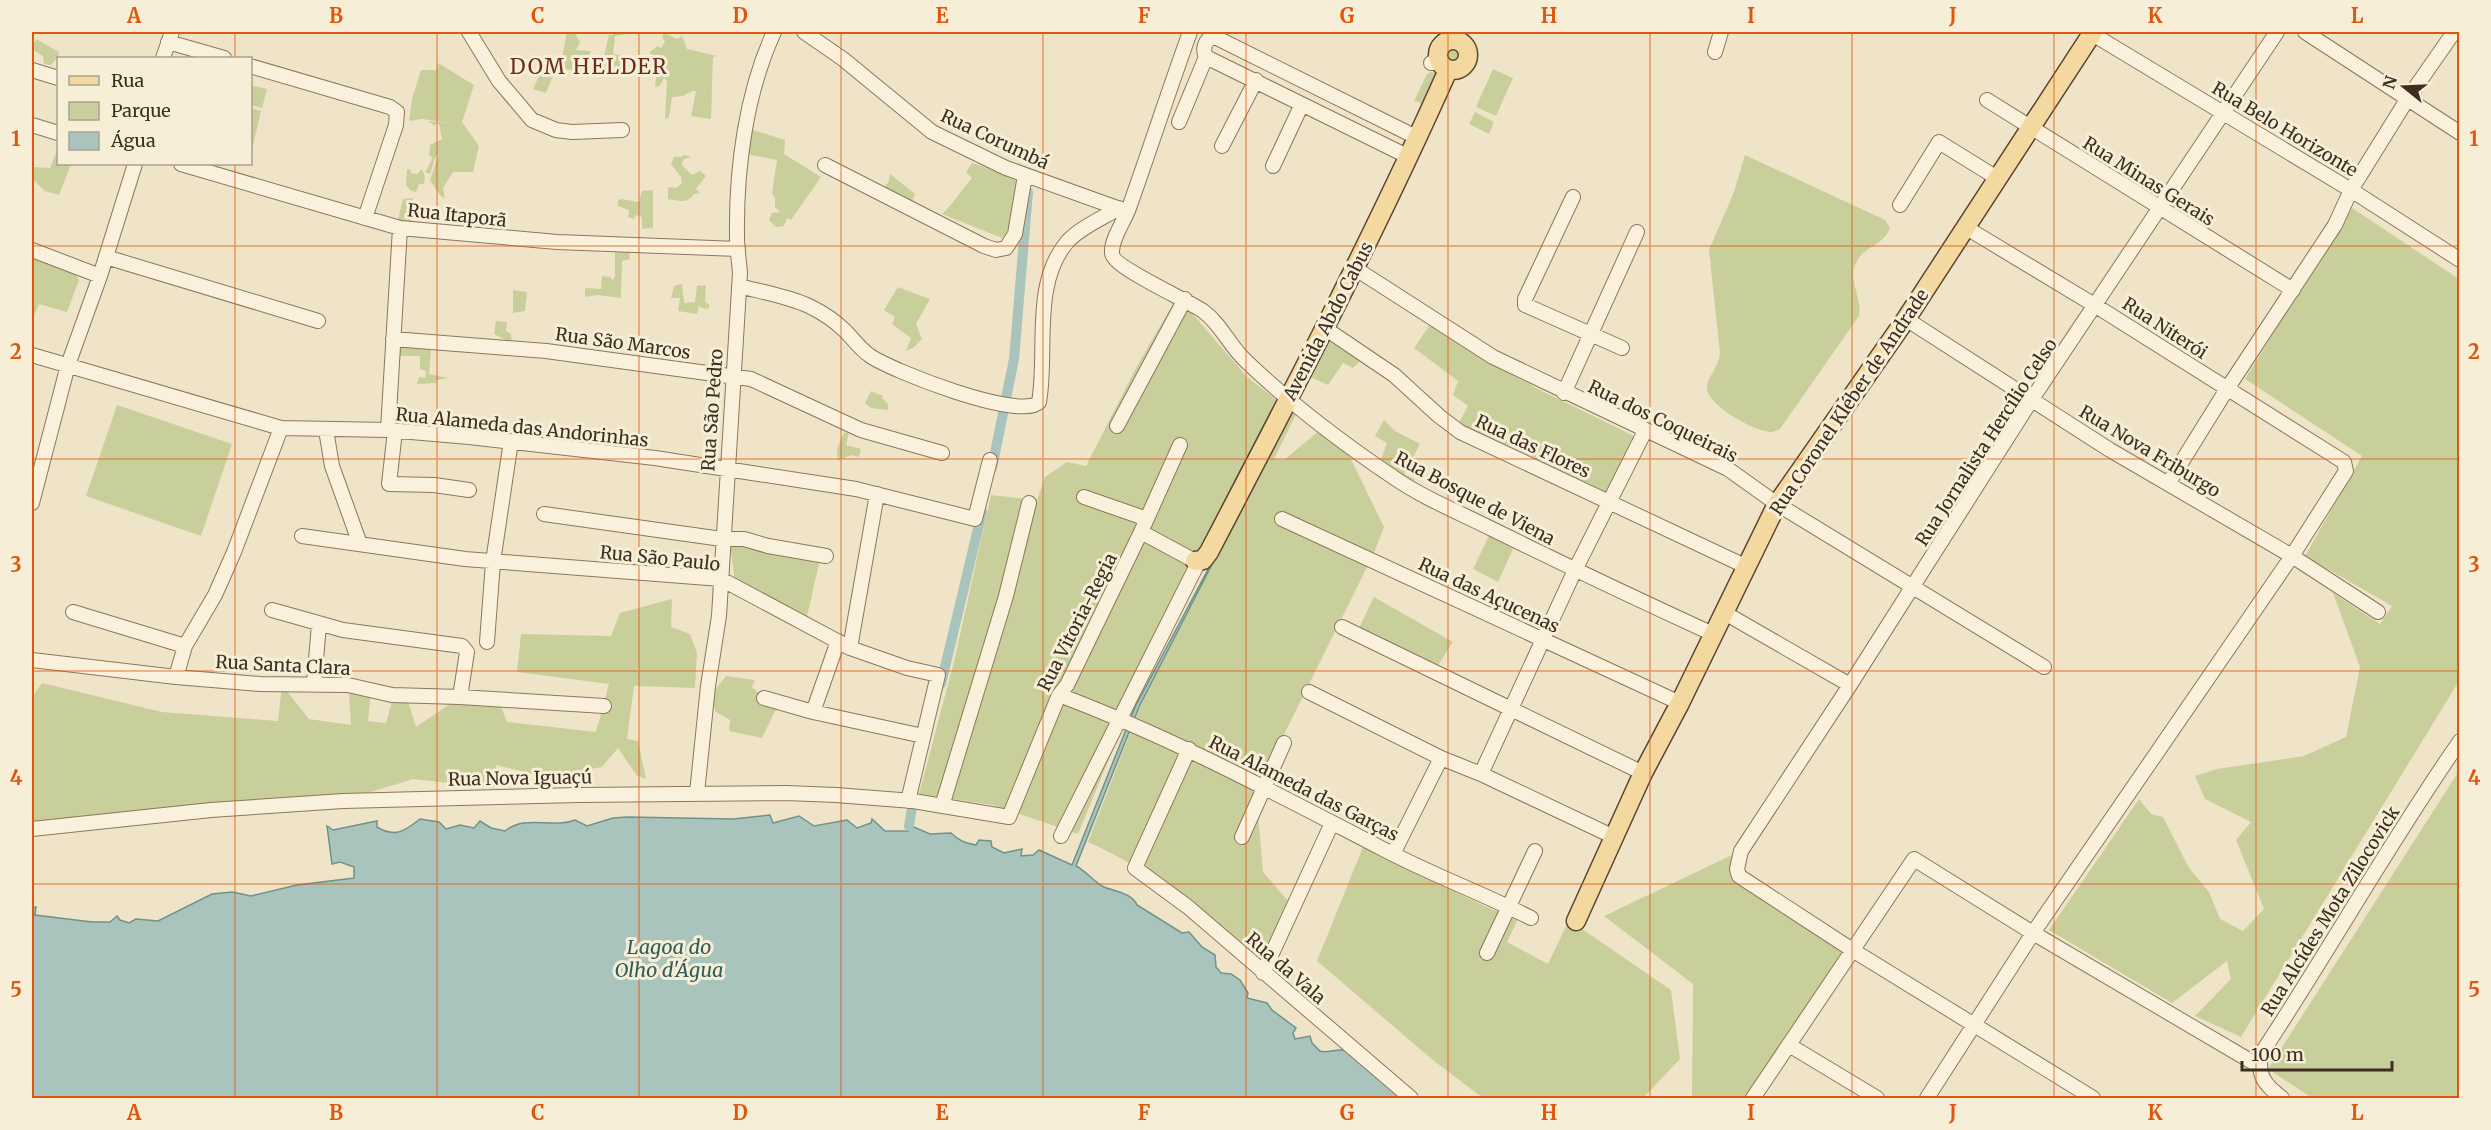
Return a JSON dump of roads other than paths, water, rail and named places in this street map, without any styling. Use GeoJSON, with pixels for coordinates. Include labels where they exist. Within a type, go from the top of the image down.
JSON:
{"type":"FeatureCollection","features":[{"type":"Feature","properties":{"kind":"main road","name":"Rua Coronel Kléber de Andrade"},"geometry":{"type":"LineString","coordinates":[[1576,921],[1612,836],[1777,504],[1906,319],[2092,32]]}},
{"type":"Feature","properties":{"kind":"main road"},"geometry":{"type":"LineString","coordinates":[[1463,37],[1468,59],[1458,70],[1439,64],[1439,50],[1446,42],[1463,37]]}},
{"type":"Feature","properties":{"kind":"main road","name":"Avenida Abdo Cabus"},"geometry":{"type":"LineString","coordinates":[[1197,561],[1209,552],[1356,269],[1418,138],[1439,64]]}},
{"type":"Feature","properties":{"kind":"street"},"geometry":{"type":"LineString","coordinates":[[469,32],[499,81],[532,120],[556,130],[572,132],[622,130]]}},
{"type":"Feature","properties":{"kind":"street","name":"Rua São Pedro"},"geometry":{"type":"LineString","coordinates":[[697,793],[721,579],[739,286],[741,164],[754,91],[764,55],[774,32]]}},
{"type":"Feature","properties":{"kind":"street","name":"Rua Corumbá"},"geometry":{"type":"LineString","coordinates":[[804,32],[843,59],[932,132],[1025,175],[1124,210]]}},
{"type":"Feature","properties":{"kind":"street"},"geometry":{"type":"LineString","coordinates":[[739,286],[808,306],[838,324],[869,355],[892,368],[980,400],[1006,406],[1031,408],[1039,402],[1044,306],[1049,282],[1058,258],[1068,241],[1076,234],[1124,210],[1191,32]]}},
{"type":"Feature","properties":{"kind":"street"},"geometry":{"type":"LineString","coordinates":[[1715,52],[1721,32]]}},
{"type":"Feature","properties":{"kind":"street","name":"Rua Belo Horizonte"},"geometry":{"type":"LineString","coordinates":[[2092,32],[2351,190],[2460,260]]}},
{"type":"Feature","properties":{"kind":"street","name":"Rua Jornalista Hercílio Celso"},"geometry":{"type":"LineString","coordinates":[[1854,951],[1739,876],[1737,869],[1741,851],[1913,588],[2032,399],[2277,32]]}},
{"type":"Feature","properties":{"kind":"street"},"geometry":{"type":"LineString","coordinates":[[2305,32],[2460,133]]}},
{"type":"Feature","properties":{"kind":"street"},"geometry":{"type":"LineString","coordinates":[[2168,484],[2227,389],[2335,225],[2351,190],[2408,98],[2454,32]]}},
{"type":"Feature","properties":{"kind":"street"},"geometry":{"type":"LineString","coordinates":[[163,57],[170,37],[221,57]]}},
{"type":"Feature","properties":{"kind":"street"},"geometry":{"type":"LineString","coordinates":[[1179,122],[1206,57],[1204,52],[1208,39],[1216,37],[1418,138]]}},
{"type":"Feature","properties":{"kind":"street"},"geometry":{"type":"LineString","coordinates":[[1206,57],[1409,157]]}},
{"type":"Feature","properties":{"kind":"street"},"geometry":{"type":"LineString","coordinates":[[252,67],[390,107],[397,112],[396,125],[365,218]]}},
{"type":"Feature","properties":{"kind":"street"},"geometry":{"type":"LineString","coordinates":[[32,70],[57,78]]}},
{"type":"Feature","properties":{"kind":"street"},"geometry":{"type":"LineString","coordinates":[[1222,146],[1256,80]]}},
{"type":"Feature","properties":{"kind":"street","name":"Rua Minas Gerais"},"geometry":{"type":"LineString","coordinates":[[1987,100],[2293,290]]}},
{"type":"Feature","properties":{"kind":"street"},"geometry":{"type":"LineString","coordinates":[[1273,166],[1302,104]]}},
{"type":"Feature","properties":{"kind":"street"},"geometry":{"type":"LineString","coordinates":[[32,125],[57,133]]}},
{"type":"Feature","properties":{"kind":"street"},"geometry":{"type":"LineString","coordinates":[[1900,205],[1939,142],[1997,178]]}},
{"type":"Feature","properties":{"kind":"street"},"geometry":{"type":"LineString","coordinates":[[32,503],[34,485],[68,366],[100,276],[135,165]]}},
{"type":"Feature","properties":{"kind":"street","name":"Rua Itaporã"},"geometry":{"type":"LineString","coordinates":[[184,165],[400,228],[557,242],[738,249]]}},
{"type":"Feature","properties":{"kind":"street"},"geometry":{"type":"LineString","coordinates":[[825,165],[996,250],[1006,248],[1015,234],[1025,175]]}},
{"type":"Feature","properties":{"kind":"street"},"geometry":{"type":"LineString","coordinates":[[1573,197],[1525,299],[1525,305],[1622,348]]}},
{"type":"Feature","properties":{"kind":"street","name":"Rua Bosque de Viena"},"geometry":{"type":"LineString","coordinates":[[1124,210],[1113,245],[1114,259],[1124,267],[1185,299],[1206,314],[1219,326],[1242,358],[1289,400],[1401,483],[1575,570],[1713,634]]}},
{"type":"Feature","properties":{"kind":"street","name":"Rua Niterói"},"geometry":{"type":"LineString","coordinates":[[1965,227],[2096,306],[2344,462],[2346,471],[2292,556]]}},
{"type":"Feature","properties":{"kind":"street"},"geometry":{"type":"LineString","coordinates":[[400,228],[388,484],[434,485],[469,490]]}},
{"type":"Feature","properties":{"kind":"street"},"geometry":{"type":"LineString","coordinates":[[1564,393],[1637,232]]}},
{"type":"Feature","properties":{"kind":"street"},"geometry":{"type":"LineString","coordinates":[[32,250],[100,276]]}},
{"type":"Feature","properties":{"kind":"street"},"geometry":{"type":"LineString","coordinates":[[106,257],[318,321]]}},
{"type":"Feature","properties":{"kind":"street","name":"Rua dos Coqueirais"},"geometry":{"type":"LineString","coordinates":[[1356,269],[1475,347],[1564,393],[1728,469],[1777,504],[2044,667]]}},
{"type":"Feature","properties":{"kind":"street"},"geometry":{"type":"LineString","coordinates":[[1117,426],[1185,299]]}},
{"type":"Feature","properties":{"kind":"street","name":"Rua Nova Friburgo"},"geometry":{"type":"LineString","coordinates":[[1906,319],[2168,484],[2292,556],[2378,612]]}},
{"type":"Feature","properties":{"kind":"street","name":"Rua das Flores"},"geometry":{"type":"LineString","coordinates":[[1326,328],[1394,375],[1460,432],[1745,566]]}},
{"type":"Feature","properties":{"kind":"street","name":"Rua São Marcos"},"geometry":{"type":"LineString","coordinates":[[393,339],[546,351],[732,376],[764,384],[861,430],[942,453]]}},
{"type":"Feature","properties":{"kind":"street","name":"Rua Alameda das Andorinhas"},"geometry":{"type":"LineString","coordinates":[[32,355],[281,428],[391,431],[511,441],[655,458],[877,494],[975,519],[990,460]]}},
{"type":"Feature","properties":{"kind":"street"},"geometry":{"type":"LineString","coordinates":[[176,676],[185,646],[215,596],[248,518],[281,428]]}},
{"type":"Feature","properties":{"kind":"street"},"geometry":{"type":"LineString","coordinates":[[326,430],[332,466],[360,544]]}},
{"type":"Feature","properties":{"kind":"street"},"geometry":{"type":"LineString","coordinates":[[1481,774],[1575,570],[1645,430]]}},
{"type":"Feature","properties":{"kind":"street"},"geometry":{"type":"LineString","coordinates":[[487,642],[493,561],[511,441]]}},
{"type":"Feature","properties":{"kind":"street","name":"Rua Vitoria-Regia"},"geometry":{"type":"LineString","coordinates":[[1009,817],[1059,695],[1067,685],[1144,526],[1180,445]]}},
{"type":"Feature","properties":{"kind":"street"},"geometry":{"type":"LineString","coordinates":[[813,712],[844,645],[877,494]]}},
{"type":"Feature","properties":{"kind":"street"},"geometry":{"type":"LineString","coordinates":[[1061,836],[1125,720],[1197,561],[1144,526],[1084,497]]}},
{"type":"Feature","properties":{"kind":"street"},"geometry":{"type":"LineString","coordinates":[[942,806],[1006,596],[1029,503]]}},
{"type":"Feature","properties":{"kind":"street"},"geometry":{"type":"LineString","coordinates":[[544,514],[722,540],[744,539],[768,546],[826,555]]}},
{"type":"Feature","properties":{"kind":"street","name":"Rua das Açucenas"},"geometry":{"type":"LineString","coordinates":[[1282,519],[1680,703]]}},
{"type":"Feature","properties":{"kind":"street","name":"Rua São Paulo"},"geometry":{"type":"LineString","coordinates":[[302,536],[493,561],[721,579],[844,645],[907,668],[938,675],[923,736]]}},
{"type":"Feature","properties":{"kind":"street"},"geometry":{"type":"LineString","coordinates":[[1926,1098],[1975,1026],[2033,933],[2292,556]]}},
{"type":"Feature","properties":{"kind":"street"},"geometry":{"type":"LineString","coordinates":[[272,610],[367,635],[464,647],[467,652],[460,697]]}},
{"type":"Feature","properties":{"kind":"street"},"geometry":{"type":"LineString","coordinates":[[73,612],[185,646]]}},
{"type":"Feature","properties":{"kind":"street"},"geometry":{"type":"LineString","coordinates":[[1724,612],[1850,685]]}},
{"type":"Feature","properties":{"kind":"street"},"geometry":{"type":"LineString","coordinates":[[314,684],[319,624]]}},
{"type":"Feature","properties":{"kind":"street"},"geometry":{"type":"LineString","coordinates":[[1342,627],[1643,772]]}},
{"type":"Feature","properties":{"kind":"street","name":"Rua Santa Clara"},"geometry":{"type":"LineString","coordinates":[[32,660],[268,684],[348,685],[392,695],[604,706]]}},
{"type":"Feature","properties":{"kind":"street"},"geometry":{"type":"LineString","coordinates":[[1309,692],[1440,758],[1481,774],[1612,836]]}},
{"type":"Feature","properties":{"kind":"street","name":"Rua Alameda das Garças"},"geometry":{"type":"LineString","coordinates":[[1059,695],[1125,720],[1189,749],[1393,854],[1531,918]]}},
{"type":"Feature","properties":{"kind":"street"},"geometry":{"type":"LineString","coordinates":[[764,698],[813,712],[923,736],[908,801]]}},
{"type":"Feature","properties":{"kind":"street","name":"Rua Alcídes Mota Zilocovick"},"geometry":{"type":"LineString","coordinates":[[2259,1066],[2261,1054],[2318,968],[2359,896],[2460,741]]}},
{"type":"Feature","properties":{"kind":"street"},"geometry":{"type":"LineString","coordinates":[[1242,837],[1284,743]]}},
{"type":"Feature","properties":{"kind":"street","name":"Rua da Vala"},"geometry":{"type":"LineString","coordinates":[[1189,749],[1135,868],[1188,907],[1411,1098]]}},
{"type":"Feature","properties":{"kind":"street"},"geometry":{"type":"LineString","coordinates":[[1393,854],[1440,758]]}},
{"type":"Feature","properties":{"kind":"street","name":"Rua Nova Iguaçú"},"geometry":{"type":"LineString","coordinates":[[32,829],[211,810],[343,801],[697,793],[786,793],[908,801],[1009,817]]}},
{"type":"Feature","properties":{"kind":"street"},"geometry":{"type":"LineString","coordinates":[[1263,973],[1332,823]]}},
{"type":"Feature","properties":{"kind":"street"},"geometry":{"type":"LineString","coordinates":[[1487,953],[1535,851]]}},
{"type":"Feature","properties":{"kind":"street"},"geometry":{"type":"LineString","coordinates":[[1753,1098],[1914,859],[2033,933],[2259,1066],[2262,1080],[2282,1098]]}},
{"type":"Feature","properties":{"kind":"street"},"geometry":{"type":"LineString","coordinates":[[1854,951],[2092,1098]]}},
{"type":"Feature","properties":{"kind":"street"},"geometry":{"type":"LineString","coordinates":[[1789,1045],[1877,1098]]}},
{"type":"Feature","properties":{"kind":"water","name":"Lagoa do Olho d'Água"},"geometry":{"type":"Polygon","coordinates":[[[1248,494],[1139,707],[1076,866],[1100,885],[1127,895],[1137,905],[1182,933],[1189,932],[1202,947],[1215,955],[1216,967],[1221,973],[1231,974],[1240,980],[1248,993],[1247,998],[1267,1003],[1272,1010],[1296,1028],[1293,1033],[1295,1039],[1310,1036],[1312,1043],[1320,1051],[1348,1051],[1362,1060],[1402,1098],[32,1098],[32,908],[36,907],[35,915],[92,922],[110,922],[117,916],[120,920],[129,923],[136,919],[158,921],[212,894],[232,892],[251,896],[297,885],[354,878],[354,867],[340,862],[332,864],[327,826],[333,830],[377,821],[377,827],[383,830],[400,832],[420,819],[439,822],[446,829],[460,825],[474,828],[480,821],[491,828],[505,831],[521,823],[530,822],[558,823],[575,820],[587,826],[613,818],[628,817],[733,819],[770,815],[773,823],[799,816],[814,826],[847,820],[857,828],[871,823],[872,819],[885,831],[908,831],[914,827],[930,834],[951,833],[960,840],[976,845],[979,840],[991,841],[992,847],[1004,853],[1022,849],[1021,856],[1033,855],[1039,850],[1072,865],[1135,707],[1248,494]]]}},
{"type":"Feature","properties":{"kind":"waterway"},"geometry":{"type":"LineString","coordinates":[[992,468],[1014,359],[1028,192]]}},
{"type":"Feature","properties":{"kind":"waterway"},"geometry":{"type":"LineString","coordinates":[[941,684],[982,512]]}},
{"type":"Feature","properties":{"kind":"waterway"},"geometry":{"type":"LineString","coordinates":[[909,826],[914,795]]}},
{"type":"Feature","properties":{"kind":"district","name":"DOM HELDER"},"geometry":{"type":"Point","coordinates":[589,66]}}]}
